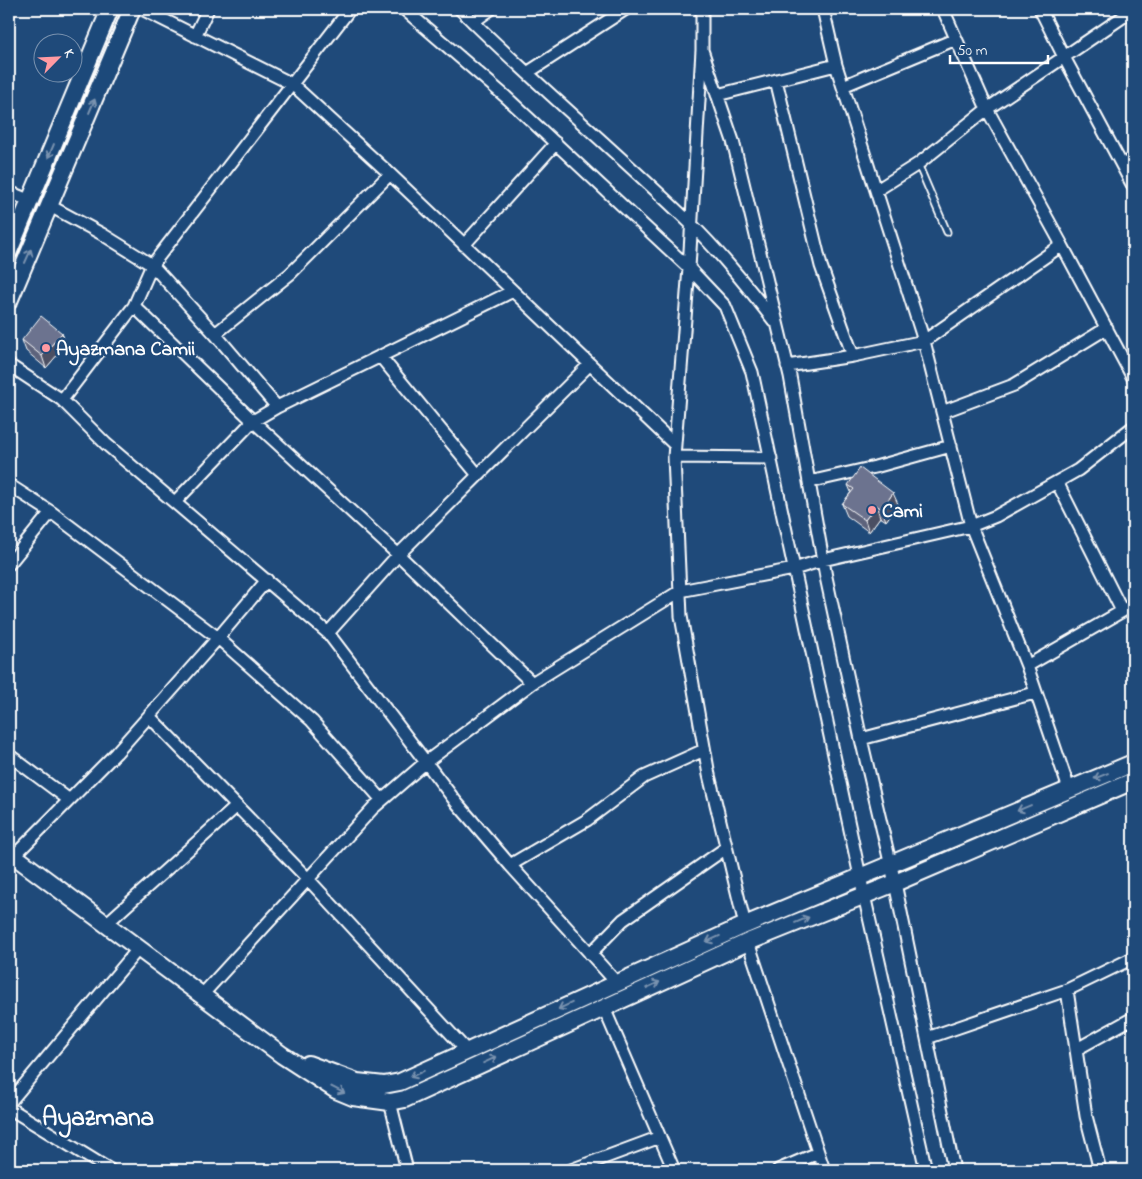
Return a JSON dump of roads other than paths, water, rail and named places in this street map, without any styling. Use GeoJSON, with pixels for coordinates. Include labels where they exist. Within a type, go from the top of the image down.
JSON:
{"type":"FeatureCollection","features":[{"type":"Feature","properties":{"kind":"main road"},"geometry":{"type":"LineString","coordinates":[[9,251],[110,9]]}},
{"type":"Feature","properties":{"kind":"main road"},"geometry":{"type":"LineString","coordinates":[[9,301],[132,9]]}},
{"type":"Feature","properties":{"kind":"main road"},"geometry":{"type":"LineString","coordinates":[[282,1054],[357,1082],[384,1085],[400,1082],[744,925],[1133,763]]}},
{"type":"Feature","properties":{"kind":"main road"},"geometry":{"type":"LineString","coordinates":[[11,854],[282,1054],[336,1090],[352,1097],[390,1102],[406,1098],[748,942],[895,883],[1133,782]]}},
{"type":"Feature","properties":{"kind":"main road"},"geometry":{"type":"LineString","coordinates":[[744,925],[748,942]]}},
{"type":"Feature","properties":{"kind":"main road"},"geometry":{"type":"LineString","coordinates":[[616,982],[624,999]]}},
{"type":"Feature","properties":{"kind":"street"},"geometry":{"type":"LineString","coordinates":[[142,9],[292,84],[390,174],[675,445]]}},
{"type":"Feature","properties":{"kind":"street"},"geometry":{"type":"LineString","coordinates":[[195,36],[208,9]]}},
{"type":"Feature","properties":{"kind":"street"},"geometry":{"type":"LineString","coordinates":[[62,400],[134,306],[152,265],[350,9]]}},
{"type":"Feature","properties":{"kind":"street"},"geometry":{"type":"LineString","coordinates":[[404,9],[556,143],[689,268],[725,306],[752,372],[864,895],[926,1170]]}},
{"type":"Feature","properties":{"kind":"street"},"geometry":{"type":"LineString","coordinates":[[460,9],[690,224],[734,270],[777,324]]}},
{"type":"Feature","properties":{"kind":"street"},"geometry":{"type":"LineString","coordinates":[[474,22],[491,9]]}},
{"type":"Feature","properties":{"kind":"street"},"geometry":{"type":"LineString","coordinates":[[527,73],[626,9]]}},
{"type":"Feature","properties":{"kind":"street"},"geometry":{"type":"LineString","coordinates":[[702,9],[702,50],[690,224],[689,268],[674,457],[681,616],[704,750],[744,925]]}},
{"type":"Feature","properties":{"kind":"street"},"geometry":{"type":"LineString","coordinates":[[823,9],[836,65],[924,341],[971,526],[1027,666],[1069,789]]}},
{"type":"Feature","properties":{"kind":"street"},"geometry":{"type":"LineString","coordinates":[[943,9],[987,109],[1133,378]]}},
{"type":"Feature","properties":{"kind":"street"},"geometry":{"type":"LineString","coordinates":[[1040,9],[1064,58],[1133,186]]}},
{"type":"Feature","properties":{"kind":"street"},"geometry":{"type":"LineString","coordinates":[[877,190],[918,164],[987,109],[1133,10]]}},
{"type":"Feature","properties":{"kind":"street"},"geometry":{"type":"LineString","coordinates":[[843,86],[956,39]]}},
{"type":"Feature","properties":{"kind":"street"},"geometry":{"type":"LineString","coordinates":[[702,50],[733,141],[787,366],[823,560],[861,739],[895,883],[954,1170]]}},
{"type":"Feature","properties":{"kind":"street"},"geometry":{"type":"LineString","coordinates":[[717,95],[836,65]]}},
{"type":"Feature","properties":{"kind":"street"},"geometry":{"type":"LineString","coordinates":[[776,80],[821,266],[853,356]]}},
{"type":"Feature","properties":{"kind":"street"},"geometry":{"type":"LineString","coordinates":[[464,245],[556,143]]}},
{"type":"Feature","properties":{"kind":"street"},"geometry":{"type":"LineString","coordinates":[[1122,166],[1133,158]]}},
{"type":"Feature","properties":{"kind":"street"},"geometry":{"type":"LineString","coordinates":[[215,334],[290,274],[390,174]]}},
{"type":"Feature","properties":{"kind":"street"},"geometry":{"type":"LineString","coordinates":[[9,192],[30,201]]}},
{"type":"Feature","properties":{"kind":"street"},"geometry":{"type":"LineString","coordinates":[[50,206],[102,234],[152,265],[215,334],[276,407]]}},
{"type":"Feature","properties":{"kind":"street"},"geometry":{"type":"LineString","coordinates":[[787,366],[853,356],[924,341],[1062,246]]}},
{"type":"Feature","properties":{"kind":"street"},"geometry":{"type":"LineString","coordinates":[[174,502],[253,421],[276,407],[513,291]]}},
{"type":"Feature","properties":{"kind":"street"},"geometry":{"type":"LineString","coordinates":[[134,306],[253,421],[398,555],[532,683]]}},
{"type":"Feature","properties":{"kind":"street"},"geometry":{"type":"LineString","coordinates":[[942,412],[1014,385],[1106,328]]}},
{"type":"Feature","properties":{"kind":"street"},"geometry":{"type":"LineString","coordinates":[[380,356],[478,475]]}},
{"type":"Feature","properties":{"kind":"street"},"geometry":{"type":"LineString","coordinates":[[9,364],[62,400],[106,444],[328,633],[456,802],[616,982]]}},
{"type":"Feature","properties":{"kind":"street"},"geometry":{"type":"LineString","coordinates":[[328,633],[398,555],[590,364]]}},
{"type":"Feature","properties":{"kind":"street"},"geometry":{"type":"LineString","coordinates":[[202,995],[382,800],[426,762],[532,683],[680,591],[794,569],[823,560],[971,526],[996,516],[1078,470],[1133,427]]}},
{"type":"Feature","properties":{"kind":"street"},"geometry":{"type":"LineString","coordinates":[[809,482],[951,446]]}},
{"type":"Feature","properties":{"kind":"street"},"geometry":{"type":"LineString","coordinates":[[674,457],[771,458]]}},
{"type":"Feature","properties":{"kind":"street"},"geometry":{"type":"LineString","coordinates":[[1057,482],[1122,611]]}},
{"type":"Feature","properties":{"kind":"street"},"geometry":{"type":"LineString","coordinates":[[9,485],[51,512],[218,638],[312,721],[382,800]]}},
{"type":"Feature","properties":{"kind":"street"},"geometry":{"type":"LineString","coordinates":[[9,564],[51,512]]}},
{"type":"Feature","properties":{"kind":"street"},"geometry":{"type":"LineString","coordinates":[[11,854],[116,752],[267,580]]}},
{"type":"Feature","properties":{"kind":"street"},"geometry":{"type":"LineString","coordinates":[[1027,666],[1133,605]]}},
{"type":"Feature","properties":{"kind":"street"},"geometry":{"type":"LineString","coordinates":[[861,739],[1036,693]]}},
{"type":"Feature","properties":{"kind":"street"},"geometry":{"type":"LineString","coordinates":[[149,716],[308,878],[467,1051]]}},
{"type":"Feature","properties":{"kind":"street"},"geometry":{"type":"LineString","coordinates":[[510,865],[588,820],[644,777],[704,750]]}},
{"type":"Feature","properties":{"kind":"street"},"geometry":{"type":"LineString","coordinates":[[9,755],[68,799]]}},
{"type":"Feature","properties":{"kind":"street"},"geometry":{"type":"LineString","coordinates":[[106,924],[237,806]]}},
{"type":"Feature","properties":{"kind":"street"},"geometry":{"type":"LineString","coordinates":[[590,954],[623,920],[726,848]]}},
{"type":"Feature","properties":{"kind":"street"},"geometry":{"type":"LineString","coordinates":[[748,942],[824,1170]]}},
{"type":"Feature","properties":{"kind":"street"},"geometry":{"type":"LineString","coordinates":[[9,1103],[139,948]]}},
{"type":"Feature","properties":{"kind":"street"},"geometry":{"type":"LineString","coordinates":[[927,1038],[1067,990],[1133,958]]}},
{"type":"Feature","properties":{"kind":"street"},"geometry":{"type":"LineString","coordinates":[[1067,990],[1086,1116],[1100,1170]]}},
{"type":"Feature","properties":{"kind":"street"},"geometry":{"type":"LineString","coordinates":[[604,1008],[674,1170]]}},
{"type":"Feature","properties":{"kind":"street"},"geometry":{"type":"LineString","coordinates":[[1076,1049],[1133,1018]]}},
{"type":"Feature","properties":{"kind":"street"},"geometry":{"type":"LineString","coordinates":[[390,1102],[407,1170]]}},
{"type":"Feature","properties":{"kind":"street"},"geometry":{"type":"LineString","coordinates":[[9,1108],[110,1170]]}},
{"type":"Feature","properties":{"kind":"street"},"geometry":{"type":"LineString","coordinates":[[571,1170],[660,1137]]}},
{"type":"Feature","properties":{"kind":"street"},"geometry":{"type":"LineString","coordinates":[[778,1170],[818,1153]]}},
{"type":"Feature","properties":{"kind":"lane"},"geometry":{"type":"LineString","coordinates":[[918,164],[947,232]]}},
{"type":"Feature","properties":{"kind":"place","name":"Ayazmana Camii"},"geometry":{"type":"Point","coordinates":[46,348]}},
{"type":"Feature","properties":{"kind":"place","name":"Cami"},"geometry":{"type":"Point","coordinates":[872,510]}},
{"type":"Feature","properties":{"kind":"district","name":"Ayazmana"},"geometry":{"type":"Point","coordinates":[98,1116]}}]}
